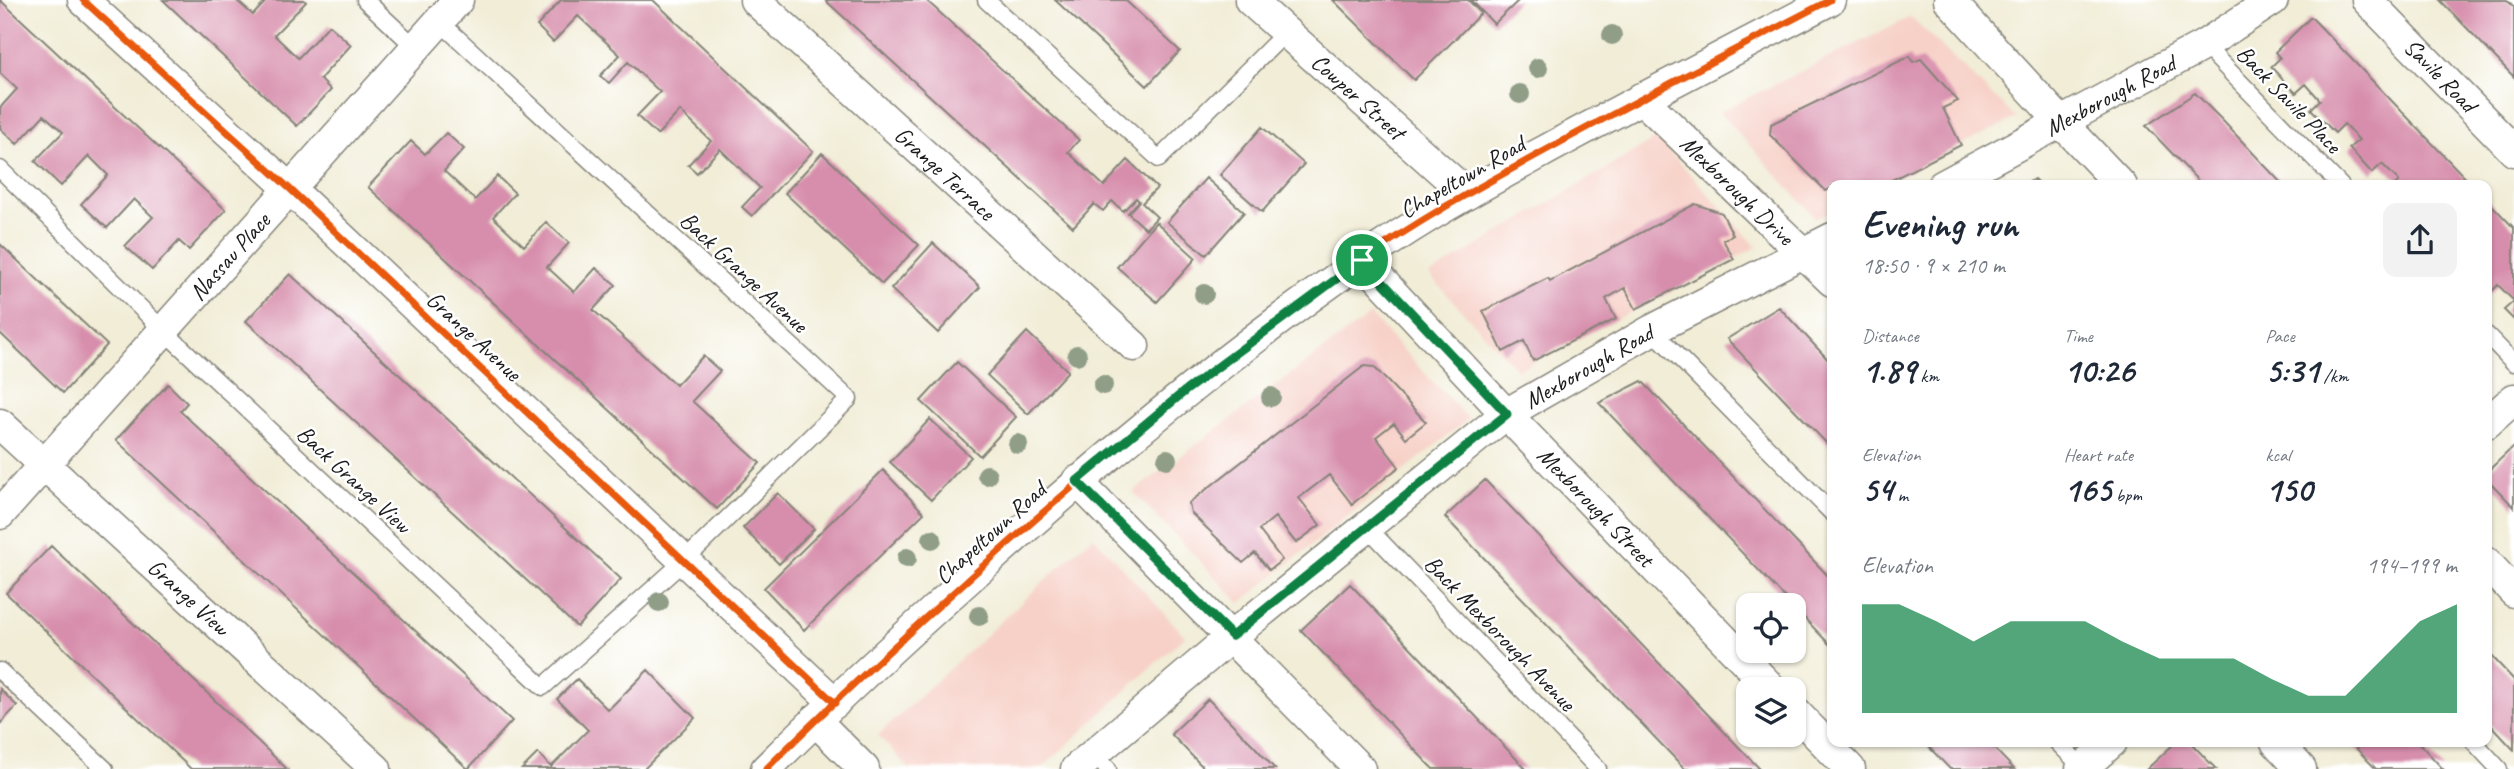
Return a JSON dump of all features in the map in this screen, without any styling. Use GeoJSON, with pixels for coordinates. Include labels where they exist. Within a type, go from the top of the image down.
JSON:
{"type":"FeatureCollection","features":[{"type":"Feature","properties":{"kind":"street","name":"Grange Avenue"},"geometry":{"type":"LineString","coordinates":[[83,0],[289,189],[684,561],[825,712],[864,769]]}},
{"type":"Feature","properties":{"kind":"street","name":"Grange Terrace"},"geometry":{"type":"LineString","coordinates":[[755,0],[1134,346]]}},
{"type":"Feature","properties":{"kind":"street","name":"Cowper Street"},"geometry":{"type":"LineString","coordinates":[[1250,0],[1467,194]]}},
{"type":"Feature","properties":{"kind":"street","name":"Chapeltown Road"},"geometry":{"type":"LineString","coordinates":[[766,769],[1077,481],[1185,391],[1362,260],[1467,194],[1641,98],[1830,0]]}},
{"type":"Feature","properties":{"kind":"street"},"geometry":{"type":"LineString","coordinates":[[1949,0],[2116,180]]}},
{"type":"Feature","properties":{"kind":"street","name":"Mexborough Road"},"geometry":{"type":"LineString","coordinates":[[1954,180],[2204,45],[2273,0]]}},
{"type":"Feature","properties":{"kind":"street","name":"Savile Road"},"geometry":{"type":"LineString","coordinates":[[2367,0],[2514,151]]}},
{"type":"Feature","properties":{"kind":"street","name":"Nassau Place"},"geometry":{"type":"LineString","coordinates":[[0,514],[448,10]]}},
{"type":"Feature","properties":{"kind":"street","name":"Mexborough Drive"},"geometry":{"type":"LineString","coordinates":[[1641,98],[1827,276]]}},
{"type":"Feature","properties":{"kind":"street","name":"Mexborough Road"},"geometry":{"type":"LineString","coordinates":[[1093,764],[1232,636],[1507,414],[1653,330],[1827,240]]}},
{"type":"Feature","properties":{"kind":"street","name":"Mexborough Street"},"geometry":{"type":"LineString","coordinates":[[1362,260],[1760,677]]}},
{"type":"Feature","properties":{"kind":"street"},"geometry":{"type":"LineString","coordinates":[[2492,419],[2514,399]]}},
{"type":"Feature","properties":{"kind":"street","name":"Grange View"},"geometry":{"type":"LineString","coordinates":[[0,424],[376,769]]}},
{"type":"Feature","properties":{"kind":"street"},"geometry":{"type":"LineString","coordinates":[[1077,481],[1360,769]]}},
{"type":"Feature","properties":{"kind":"street"},"geometry":{"type":"LineString","coordinates":[[2492,568],[2514,592]]}},
{"type":"Feature","properties":{"kind":"street"},"geometry":{"type":"LineString","coordinates":[[1806,723],[1827,745]]}},
{"type":"Feature","properties":{"kind":"street"},"geometry":{"type":"LineString","coordinates":[[1829,747],[1850,769]]}},
{"type":"Feature","properties":{"kind":"street"},"geometry":{"type":"LineString","coordinates":[[2082,769],[2106,747]]}},
{"type":"Feature","properties":{"kind":"street"},"geometry":{"type":"LineString","coordinates":[[2281,747],[2301,769]]}},
{"type":"Feature","properties":{"kind":"lane"},"geometry":{"type":"LineString","coordinates":[[365,0],[415,47]]}},
{"type":"Feature","properties":{"kind":"lane"},"geometry":{"type":"LineString","coordinates":[[986,0],[1159,159],[1285,33]]}},
{"type":"Feature","properties":{"kind":"lane","name":"Back Grange Avenue"},"geometry":{"type":"LineString","coordinates":[[448,10],[849,399],[684,561]]}},
{"type":"Feature","properties":{"kind":"lane","name":"Back Savile Place"},"geometry":{"type":"LineString","coordinates":[[2204,45],[2335,180]]}},
{"type":"Feature","properties":{"kind":"lane","name":"Back Grange View"},"geometry":{"type":"LineString","coordinates":[[0,169],[164,331],[543,687],[684,561]]}},
{"type":"Feature","properties":{"kind":"lane"},"geometry":{"type":"LineString","coordinates":[[1653,330],[1827,508]]}},
{"type":"Feature","properties":{"kind":"lane"},"geometry":{"type":"LineString","coordinates":[[2492,340],[2514,363]]}},
{"type":"Feature","properties":{"kind":"lane","name":"Back Mexborough Avenue"},"geometry":{"type":"LineString","coordinates":[[1368,528],[1598,769]]}},
{"type":"Feature","properties":{"kind":"lane"},"geometry":{"type":"LineString","coordinates":[[0,671],[105,769]]}},
{"type":"Feature","properties":{"kind":"lane"},"geometry":{"type":"LineString","coordinates":[[2062,747],[2082,769]]}},
{"type":"Feature","properties":{"kind":"lane"},"geometry":{"type":"LineString","coordinates":[[2479,747],[2499,769]]}},
{"type":"Feature","properties":{"kind":"shaded area"},"geometry":{"type":"Polygon","coordinates":[[[1911,17],[2016,118],[1891,180],[1827,180],[1827,212],[1816,218],[1719,112],[1911,17]]]}},
{"type":"Feature","properties":{"kind":"shaded area"},"geometry":{"type":"Polygon","coordinates":[[[1657,138],[1757,247],[1517,370],[1429,275],[1657,138]]]}},
{"type":"Feature","properties":{"kind":"shaded area"},"geometry":{"type":"Polygon","coordinates":[[[1370,315],[1468,419],[1240,603],[1133,492],[1370,315]]]}},
{"type":"Feature","properties":{"kind":"shaded area"},"geometry":{"type":"Polygon","coordinates":[[[1093,536],[1185,636],[1041,769],[909,769],[878,735],[1093,536]]]}},
{"type":"Feature","properties":{"kind":"building"},"geometry":{"type":"Polygon","coordinates":[[[0,0],[226,210],[189,250],[179,241],[152,270],[125,246],[153,217],[134,199],[107,228],[81,204],[108,175],[89,156],[61,186],[35,161],[63,132],[44,115],[17,144],[0,128],[0,108],[17,89],[0,73],[0,0]]]}},
{"type":"Feature","properties":{"kind":"building"},"geometry":{"type":"Polygon","coordinates":[[[163,0],[236,0],[253,15],[267,0],[304,0],[306,2],[274,35],[298,58],[329,25],[351,45],[320,79],[331,90],[297,126],[163,0]]]}},
{"type":"Feature","properties":{"kind":"building"},"geometry":{"type":"Polygon","coordinates":[[[561,0],[653,0],[813,151],[752,216],[742,207],[760,188],[720,149],[697,173],[688,165],[711,141],[680,111],[657,135],[637,116],[660,92],[628,62],[609,83],[600,76],[620,55],[578,16],[553,42],[537,26],[561,0]]]}},
{"type":"Feature","properties":{"kind":"building"},"geometry":{"type":"Polygon","coordinates":[[[825,0],[926,0],[1079,140],[1068,152],[1104,186],[1128,160],[1157,188],[1142,203],[1157,217],[1146,229],[1128,213],[1139,201],[1136,198],[1123,211],[1112,201],[1103,211],[1094,204],[1073,227],[825,0]]]}},
{"type":"Feature","properties":{"kind":"building"},"geometry":{"type":"Polygon","coordinates":[[[1055,0],[1125,0],[1180,51],[1147,86],[1055,0]]]}},
{"type":"Feature","properties":{"kind":"building"},"geometry":{"type":"Polygon","coordinates":[[[1333,0],[1468,0],[1481,13],[1414,80],[1333,0]]]}},
{"type":"Feature","properties":{"kind":"building"},"geometry":{"type":"Polygon","coordinates":[[[1471,0],[1519,0],[1494,24],[1471,0]]]}},
{"type":"Feature","properties":{"kind":"building"},"geometry":{"type":"Polygon","coordinates":[[[2440,0],[2507,0],[2514,7],[2514,77],[2440,0]]]}},
{"type":"Feature","properties":{"kind":"building"},"geometry":{"type":"Polygon","coordinates":[[[2311,17],[2467,180],[2398,180],[2382,164],[2372,173],[2349,148],[2359,140],[2344,124],[2335,133],[2311,109],[2320,100],[2306,84],[2296,93],[2271,67],[2280,58],[2275,52],[2311,17]]]}},
{"type":"Feature","properties":{"kind":"building"},"geometry":{"type":"Polygon","coordinates":[[[1910,56],[1913,62],[1921,59],[1958,101],[1943,108],[1961,145],[1892,180],[1827,180],[1826,191],[1770,135],[1771,124],[1910,56]]]}},
{"type":"Feature","properties":{"kind":"building"},"geometry":{"type":"Polygon","coordinates":[[[2195,93],[2278,180],[2197,180],[2146,126],[2195,93]]]}},
{"type":"Feature","properties":{"kind":"building"},"geometry":{"type":"Polygon","coordinates":[[[1262,127],[1304,164],[1262,212],[1220,175],[1262,127]]]}},
{"type":"Feature","properties":{"kind":"building"},"geometry":{"type":"Polygon","coordinates":[[[446,133],[464,149],[444,171],[475,200],[497,176],[515,193],[493,217],[524,246],[546,222],[569,243],[547,267],[574,292],[596,268],[616,285],[593,310],[676,385],[703,356],[720,371],[692,401],[760,463],[717,509],[368,187],[411,141],[425,154],[446,133]]]}},
{"type":"Feature","properties":{"kind":"building"},"geometry":{"type":"Polygon","coordinates":[[[822,153],[919,245],[882,284],[785,193],[822,153]]]}},
{"type":"Feature","properties":{"kind":"building"},"geometry":{"type":"Polygon","coordinates":[[[1206,178],[1244,212],[1206,255],[1167,222],[1206,178]]]}},
{"type":"Feature","properties":{"kind":"building"},"geometry":{"type":"Polygon","coordinates":[[[1695,204],[1722,213],[1733,235],[1723,240],[1734,259],[1636,309],[1625,288],[1606,299],[1616,319],[1533,361],[1524,341],[1503,352],[1483,311],[1548,278],[1550,281],[1695,204]]]}},
{"type":"Feature","properties":{"kind":"building"},"geometry":{"type":"Polygon","coordinates":[[[2492,205],[2514,228],[2514,301],[2498,285],[2492,291],[2492,205]]]}},
{"type":"Feature","properties":{"kind":"building"},"geometry":{"type":"Polygon","coordinates":[[[1156,222],[1196,258],[1157,302],[1117,267],[1156,222]]]}},
{"type":"Feature","properties":{"kind":"building"},"geometry":{"type":"Polygon","coordinates":[[[933,243],[980,287],[938,333],[891,289],[933,243]]]}},
{"type":"Feature","properties":{"kind":"building"},"geometry":{"type":"Polygon","coordinates":[[[0,244],[107,345],[63,393],[0,333],[0,244]]]}},
{"type":"Feature","properties":{"kind":"building"},"geometry":{"type":"Polygon","coordinates":[[[290,274],[621,579],[577,627],[246,321],[290,274]]]}},
{"type":"Feature","properties":{"kind":"building"},"geometry":{"type":"Polygon","coordinates":[[[2514,301],[2514,320],[2504,310],[2514,301]]]}},
{"type":"Feature","properties":{"kind":"building"},"geometry":{"type":"Polygon","coordinates":[[[1779,307],[1827,359],[1827,444],[1727,339],[1779,307]]]}},
{"type":"Feature","properties":{"kind":"building"},"geometry":{"type":"Polygon","coordinates":[[[1027,332],[1068,371],[1028,414],[987,375],[1027,332]]]}},
{"type":"Feature","properties":{"kind":"building"},"geometry":{"type":"Polygon","coordinates":[[[957,362],[1016,417],[980,456],[921,401],[957,362]]]}},
{"type":"Feature","properties":{"kind":"building"},"geometry":{"type":"Polygon","coordinates":[[[1364,366],[1374,367],[1426,422],[1406,438],[1394,423],[1376,437],[1399,467],[1352,504],[1329,475],[1299,498],[1320,525],[1296,543],[1275,517],[1259,530],[1282,560],[1269,570],[1255,553],[1243,563],[1191,513],[1189,503],[1364,366]]]}},
{"type":"Feature","properties":{"kind":"building"},"geometry":{"type":"Polygon","coordinates":[[[1642,381],[1827,575],[1827,642],[1806,620],[1806,593],[1780,593],[1599,403],[1642,381]]]}},
{"type":"Feature","properties":{"kind":"building"},"geometry":{"type":"Polygon","coordinates":[[[168,384],[187,403],[180,411],[512,721],[468,769],[116,440],[168,384]]]}},
{"type":"Feature","properties":{"kind":"building"},"geometry":{"type":"Polygon","coordinates":[[[930,419],[971,457],[931,500],[890,462],[930,419]]]}},
{"type":"Feature","properties":{"kind":"building"},"geometry":{"type":"Polygon","coordinates":[[[2514,446],[2514,507],[2492,484],[2492,467],[2514,446]]]}},
{"type":"Feature","properties":{"kind":"building"},"geometry":{"type":"Polygon","coordinates":[[[883,470],[924,513],[804,630],[764,588],[883,470]]]}},
{"type":"Feature","properties":{"kind":"building"},"geometry":{"type":"Polygon","coordinates":[[[1485,480],[1736,744],[1736,747],[1760,769],[1685,769],[1445,517],[1485,480]]]}},
{"type":"Feature","properties":{"kind":"building"},"geometry":{"type":"Polygon","coordinates":[[[778,493],[814,529],[779,564],[743,528],[778,493]]]}},
{"type":"Feature","properties":{"kind":"building"},"geometry":{"type":"Polygon","coordinates":[[[51,546],[287,769],[191,769],[6,593],[51,546]]]}},
{"type":"Feature","properties":{"kind":"building"},"geometry":{"type":"Polygon","coordinates":[[[1350,584],[1526,769],[1433,769],[1301,630],[1350,584]]]}},
{"type":"Feature","properties":{"kind":"building"},"geometry":{"type":"Polygon","coordinates":[[[2492,656],[2514,680],[2514,750],[2492,726],[2492,656]]]}},
{"type":"Feature","properties":{"kind":"building"},"geometry":{"type":"Polygon","coordinates":[[[648,670],[695,718],[644,769],[522,769],[538,753],[551,767],[588,730],[557,699],[577,679],[608,710],[648,670]]]}},
{"type":"Feature","properties":{"kind":"building"},"geometry":{"type":"Polygon","coordinates":[[[0,689],[17,706],[0,724],[0,689]]]}},
{"type":"Feature","properties":{"kind":"building"},"geometry":{"type":"Polygon","coordinates":[[[1208,699],[1275,769],[1205,769],[1171,734],[1208,699]]]}},
{"type":"Feature","properties":{"kind":"building"},"geometry":{"type":"Polygon","coordinates":[[[1929,747],[1993,747],[2014,769],[1950,769],[1929,747]]]}},
{"type":"Feature","properties":{"kind":"building"},"geometry":{"type":"Polygon","coordinates":[[[2171,747],[2195,747],[2216,769],[2147,769],[2171,747]]]}},
{"type":"Feature","properties":{"kind":"building"},"geometry":{"type":"Polygon","coordinates":[[[2355,747],[2423,747],[2443,769],[2376,769],[2355,747]]]}},
{"type":"Feature","properties":{"kind":"cycle path"},"geometry":{"type":"LineString","coordinates":[[83,0],[290,189],[835,703]]}},
{"type":"Feature","properties":{"kind":"cycle path"},"geometry":{"type":"LineString","coordinates":[[766,769],[901,640],[1075,485],[1215,369],[1312,296],[1382,246],[1470,192],[1830,0]]}},
{"type":"Feature","properties":{"kind":"route"},"geometry":{"type":"LineString","coordinates":[[1362,260],[1507,414],[1232,636],[1077,481],[1185,391],[1362,260]]}}]}
